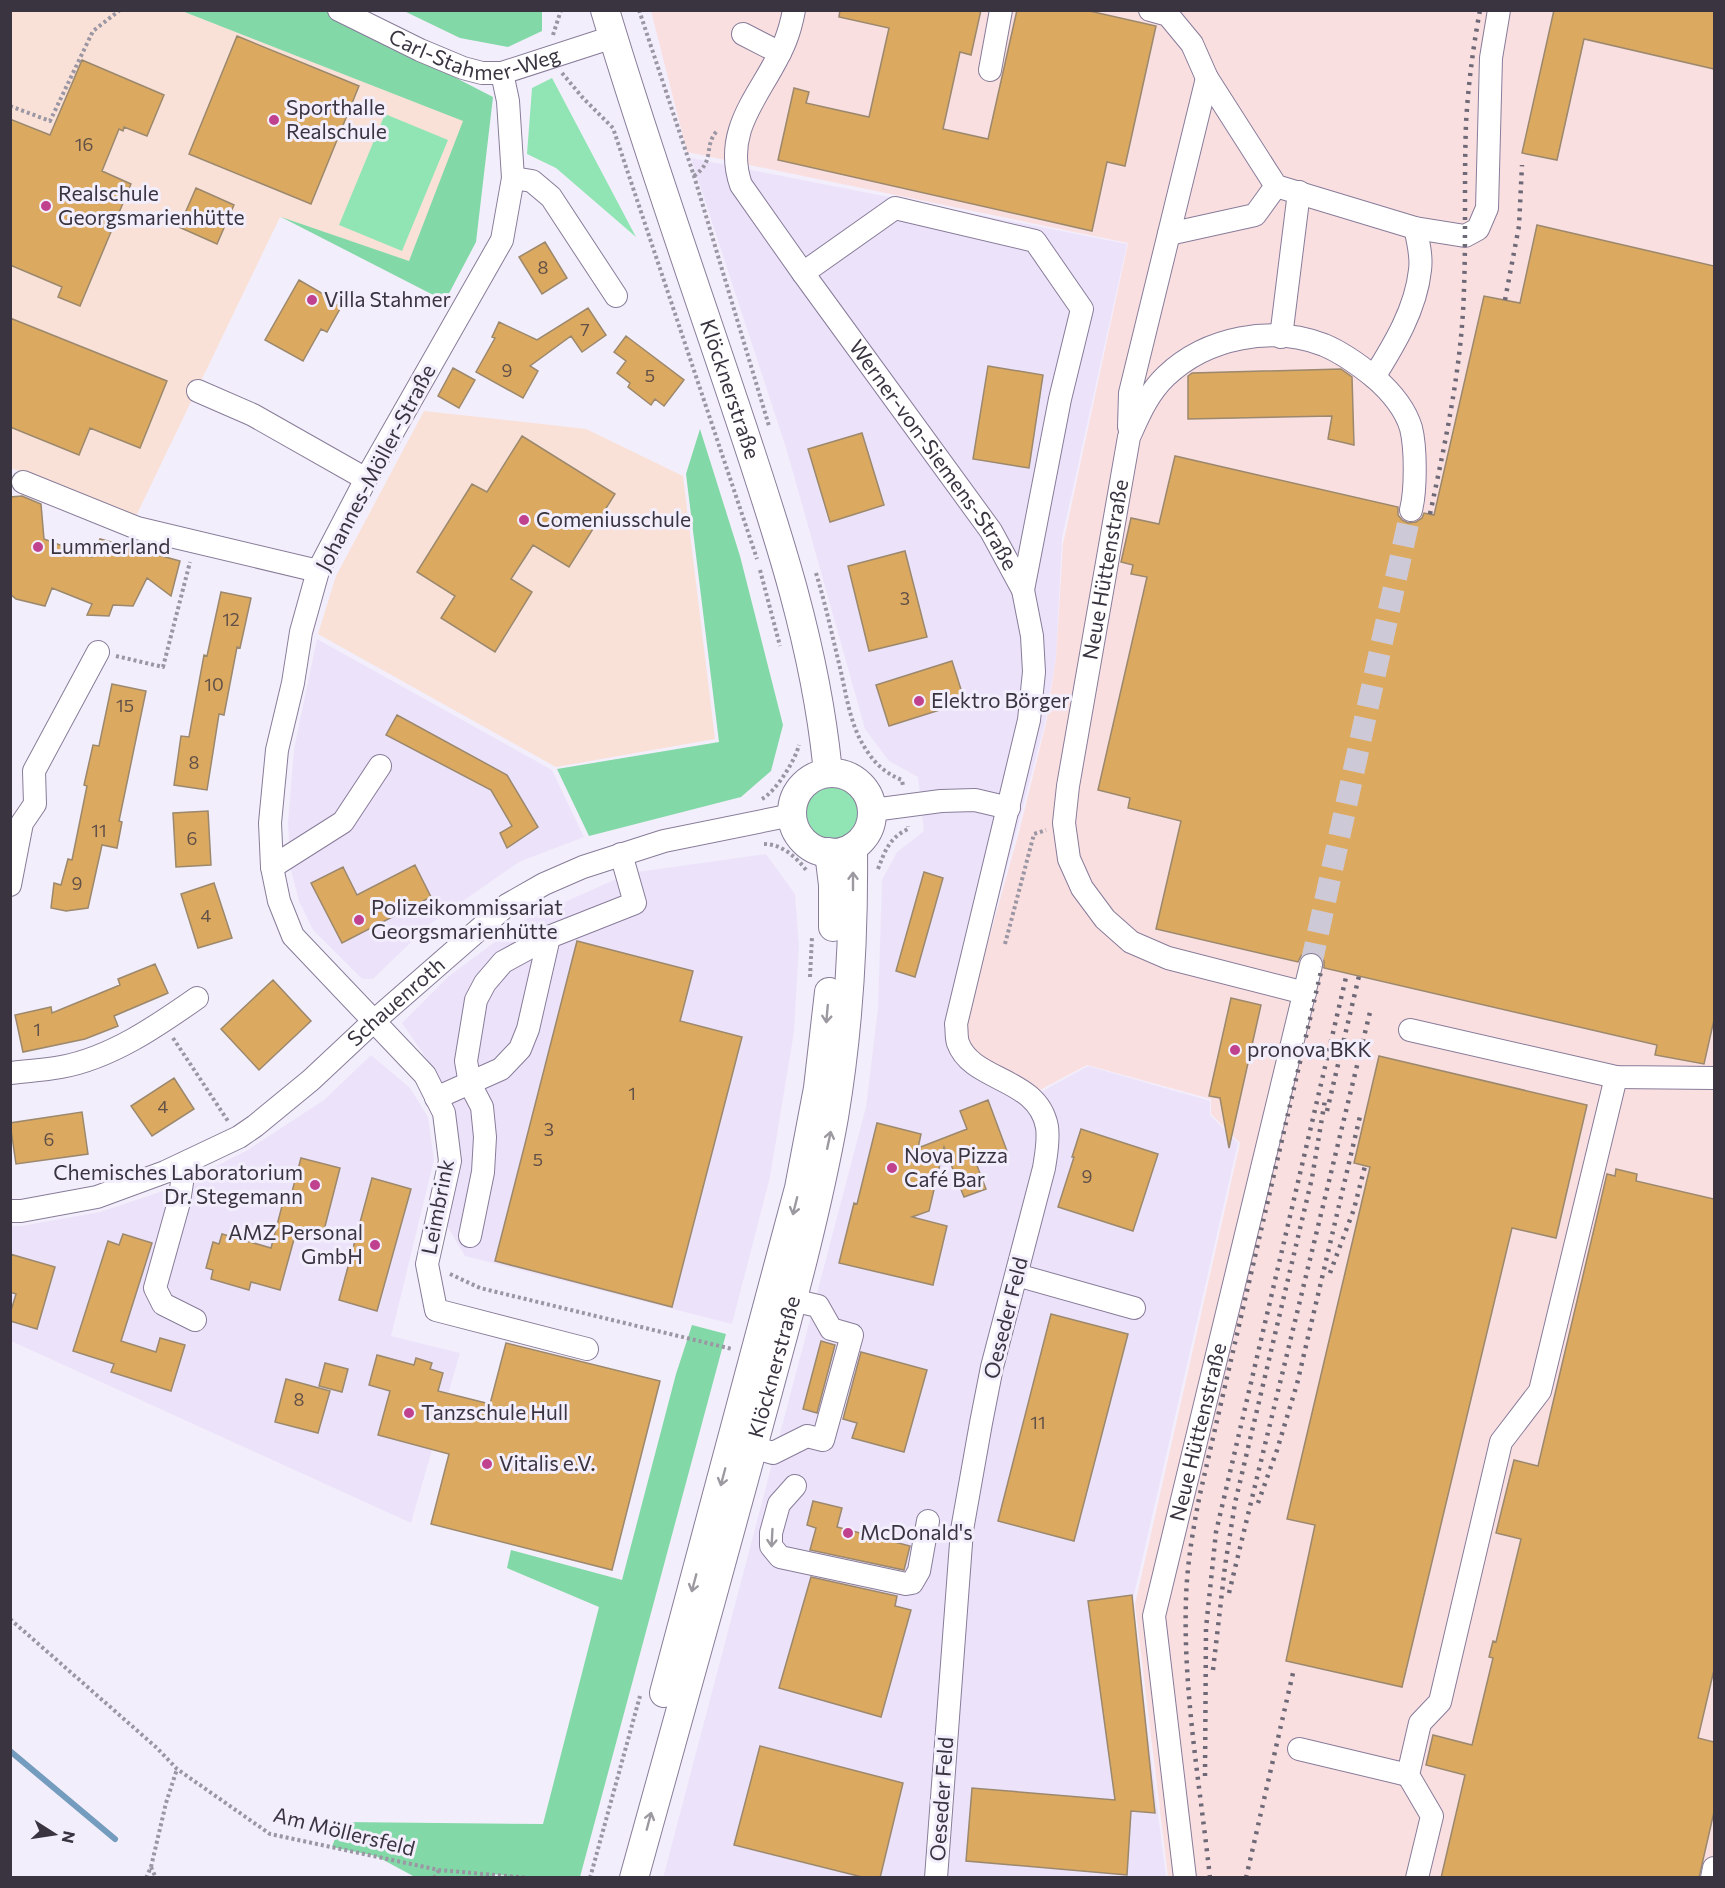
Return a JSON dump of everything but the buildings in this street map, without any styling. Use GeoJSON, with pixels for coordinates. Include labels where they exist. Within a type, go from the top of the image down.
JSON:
{"type":"FeatureCollection","features":[{"type":"Feature","properties":{"kind":"main road","name":"Klöcknerstraße"},"geometry":{"type":"LineString","coordinates":[[609,24],[777,530],[807,638],[825,741],[828,773]]}},
{"type":"Feature","properties":{"kind":"main road"},"geometry":{"type":"LineString","coordinates":[[828,773],[841,773],[853,778],[863,786],[870,797],[873,810],[872,822],[867,834],[859,844],[841,850],[811,847],[795,828],[792,815],[796,797],[806,783],[816,776],[828,773]]}},
{"type":"Feature","properties":{"kind":"main road","name":"Klöcknerstraße"},"geometry":{"type":"LineString","coordinates":[[634,1878],[807,1244],[832,1128],[845,1036],[851,956],[841,850]]}},
{"type":"Feature","properties":{"kind":"main road","name":"Klöcknerstraße"},"geometry":{"type":"LineString","coordinates":[[614,1878],[799,1188],[818,1088],[831,973],[833,885],[841,850]]}},
{"type":"Feature","properties":{"kind":"main road"},"geometry":{"type":"LineString","coordinates":[[753,1447],[743,1445],[769,1348],[762,1329]]}},
{"type":"Feature","properties":{"kind":"street","name":"Carl-Stahmer-Weg"},"geometry":{"type":"LineString","coordinates":[[339,10],[420,50],[463,68],[482,73],[502,74],[555,57],[609,24]]}},
{"type":"Feature","properties":{"kind":"street","name":"Werner-von-Siemens-Straße"},"geometry":{"type":"LineString","coordinates":[[794,10],[786,41],[749,105],[735,154],[736,171],[741,185],[803,273],[991,531],[1023,590],[1032,636],[1034,672],[1029,720],[1009,808]]}},
{"type":"Feature","properties":{"kind":"street"},"geometry":{"type":"LineString","coordinates":[[990,70],[1001,10]]}},
{"type":"Feature","properties":{"kind":"street"},"geometry":{"type":"LineString","coordinates":[[1150,10],[1168,15],[1192,44],[1207,78],[1276,186],[1415,228],[1465,236],[1478,229],[1487,208],[1491,58],[1499,10]]}},
{"type":"Feature","properties":{"kind":"street"},"geometry":{"type":"LineString","coordinates":[[742,34],[780,53]]}},
{"type":"Feature","properties":{"kind":"street","name":"Johannes-Möller-Straße"},"geometry":{"type":"LineString","coordinates":[[374,1021],[293,936],[279,901],[272,867],[270,823],[278,750],[301,632],[318,571],[366,479],[502,240],[513,178],[508,101],[502,74]]}},
{"type":"Feature","properties":{"kind":"street"},"geometry":{"type":"LineString","coordinates":[[1129,437],[1130,393],[1207,78]]}},
{"type":"Feature","properties":{"kind":"street"},"geometry":{"type":"LineString","coordinates":[[513,178],[532,182],[551,197],[616,296]]}},
{"type":"Feature","properties":{"kind":"street"},"geometry":{"type":"LineString","coordinates":[[1169,234],[1255,214],[1276,186]]}},
{"type":"Feature","properties":{"kind":"street"},"geometry":{"type":"LineString","coordinates":[[1281,337],[1299,192]]}},
{"type":"Feature","properties":{"kind":"street"},"geometry":{"type":"LineString","coordinates":[[803,273],[895,208],[1035,241],[1082,309],[1060,399],[1023,590]]}},
{"type":"Feature","properties":{"kind":"street"},"geometry":{"type":"LineString","coordinates":[[1374,377],[1393,345],[1414,300],[1420,269],[1419,243],[1415,228]]}},
{"type":"Feature","properties":{"kind":"street","name":"Neue Hüttenstraße"},"geometry":{"type":"LineString","coordinates":[[1305,993],[1168,958],[1131,942],[1106,919],[1083,888],[1069,859],[1064,823],[1068,786],[1129,437],[1144,403],[1166,376],[1192,357],[1219,344],[1255,336],[1294,337],[1323,345],[1353,360],[1382,384],[1398,402],[1411,428],[1415,495],[1411,510]]}},
{"type":"Feature","properties":{"kind":"street"},"geometry":{"type":"LineString","coordinates":[[198,391],[253,415],[366,479]]}},
{"type":"Feature","properties":{"kind":"street"},"geometry":{"type":"LineString","coordinates":[[23,482],[137,528],[318,571]]}},
{"type":"Feature","properties":{"kind":"street"},"geometry":{"type":"LineString","coordinates":[[10,885],[22,823],[35,804],[34,771],[98,652]]}},
{"type":"Feature","properties":{"kind":"street"},"geometry":{"type":"LineString","coordinates":[[272,867],[343,822],[380,766]]}},
{"type":"Feature","properties":{"kind":"street"},"geometry":{"type":"LineString","coordinates":[[873,810],[964,800],[975,800],[1009,808]]}},
{"type":"Feature","properties":{"kind":"street","name":"Oeseder Feld"},"geometry":{"type":"LineString","coordinates":[[936,1878],[962,1530],[992,1367],[1044,1168],[1048,1143],[1047,1126],[1042,1110],[1016,1087],[977,1066],[964,1054],[957,1041],[956,1024],[1009,808]]}},
{"type":"Feature","properties":{"kind":"street","name":"Schauenroth"},"geometry":{"type":"LineString","coordinates":[[10,1211],[97,1197],[165,1172],[239,1137],[311,1080],[374,1021],[507,905],[544,884],[583,867],[664,841],[792,815]]}},
{"type":"Feature","properties":{"kind":"street"},"geometry":{"type":"LineString","coordinates":[[470,1236],[483,1172],[485,1137],[482,1107],[470,1084],[466,1061],[476,1000],[485,983],[503,962],[549,937],[635,903],[621,854]]}},
{"type":"Feature","properties":{"kind":"street"},"geometry":{"type":"LineString","coordinates":[[436,1098],[501,1069],[520,1049],[528,1029],[549,937]]}},
{"type":"Feature","properties":{"kind":"street","name":"Neue Hüttenstraße"},"geometry":{"type":"LineString","coordinates":[[1185,1878],[1154,1616],[1311,965]]}},
{"type":"Feature","properties":{"kind":"street"},"geometry":{"type":"LineString","coordinates":[[10,1073],[63,1067],[107,1053],[162,1022],[197,998]]}},
{"type":"Feature","properties":{"kind":"street","name":"Leimbrink"},"geometry":{"type":"LineString","coordinates":[[374,1021],[425,1075],[444,1113],[450,1161],[427,1263],[436,1310],[587,1349]]}},
{"type":"Feature","properties":{"kind":"street"},"geometry":{"type":"LineString","coordinates":[[1410,1030],[1616,1077],[1714,1078]]}},
{"type":"Feature","properties":{"kind":"street"},"geometry":{"type":"LineString","coordinates":[[1417,1878],[1432,1816],[1408,1775],[1420,1723],[1440,1702],[1501,1442],[1540,1391],[1616,1077]]}},
{"type":"Feature","properties":{"kind":"street"},"geometry":{"type":"LineString","coordinates":[[185,1163],[179,1202],[155,1288],[163,1304],[195,1320]]}},
{"type":"Feature","properties":{"kind":"street"},"geometry":{"type":"LineString","coordinates":[[1017,1275],[1134,1308]]}},
{"type":"Feature","properties":{"kind":"street"},"geometry":{"type":"LineString","coordinates":[[753,1447],[773,1452],[807,1436],[823,1440],[852,1335],[831,1329],[818,1306],[792,1300]]}},
{"type":"Feature","properties":{"kind":"street"},"geometry":{"type":"LineString","coordinates":[[795,1486],[779,1504],[771,1533],[771,1546],[780,1557],[906,1584],[912,1583],[920,1571],[928,1521]]}},
{"type":"Feature","properties":{"kind":"street"},"geometry":{"type":"LineString","coordinates":[[1299,1749],[1408,1775]]}},
{"type":"Feature","properties":{"kind":"street"},"geometry":{"type":"LineString","coordinates":[[1712,1878],[1714,1868]]}},
{"type":"Feature","properties":{"kind":"path"},"geometry":{"type":"LineString","coordinates":[[10,106],[50,121],[93,31],[120,10]]}},
{"type":"Feature","properties":{"kind":"path"},"geometry":{"type":"LineString","coordinates":[[561,10],[553,32],[552,44],[558,68],[583,98],[613,128],[758,561],[782,653]]}},
{"type":"Feature","properties":{"kind":"path"},"geometry":{"type":"LineString","coordinates":[[639,10],[694,176],[771,432]]}},
{"type":"Feature","properties":{"kind":"path"},"geometry":{"type":"LineString","coordinates":[[98,652],[163,667],[196,541]]}},
{"type":"Feature","properties":{"kind":"path"},"geometry":{"type":"LineString","coordinates":[[813,566],[824,600],[851,716],[859,737],[867,753],[886,774],[902,780]]}},
{"type":"Feature","properties":{"kind":"path"},"geometry":{"type":"LineString","coordinates":[[765,798],[774,790],[797,753],[799,744]]}},
{"type":"Feature","properties":{"kind":"path"},"geometry":{"type":"LineString","coordinates":[[1005,944],[1034,834],[1064,823]]}},
{"type":"Feature","properties":{"kind":"path"},"geometry":{"type":"LineString","coordinates":[[772,844],[787,851],[800,861],[810,874]]}},
{"type":"Feature","properties":{"kind":"path"},"geometry":{"type":"LineString","coordinates":[[810,980],[812,927]]}},
{"type":"Feature","properties":{"kind":"path"},"geometry":{"type":"LineString","coordinates":[[162,1022],[239,1137]]}},
{"type":"Feature","properties":{"kind":"path"},"geometry":{"type":"LineString","coordinates":[[427,1263],[480,1288],[736,1350]]}},
{"type":"Feature","properties":{"kind":"path","name":"Am Möllersfeld"},"geometry":{"type":"LineString","coordinates":[[10,1619],[177,1769],[270,1834],[439,1870],[529,1878]]}},
{"type":"Feature","properties":{"kind":"path"},"geometry":{"type":"LineString","coordinates":[[590,1878],[640,1694]]}},
{"type":"Feature","properties":{"kind":"path"},"geometry":{"type":"LineString","coordinates":[[146,1878],[151,1867],[166,1803],[177,1769]]}},
{"type":"Feature","properties":{"kind":"path"},"geometry":{"type":"LineString","coordinates":[[151,1867],[156,1878]]}},
{"type":"Feature","properties":{"kind":"path"},"geometry":{"type":"LineString","coordinates":[[434,1878],[439,1870]]}},
{"type":"Feature","properties":{"kind":"shaded area"},"geometry":{"type":"Polygon","coordinates":[[[10,11],[182,11],[464,121],[409,261],[280,217],[136,516],[11,468],[10,11]]]}},
{"type":"Feature","properties":{"kind":"shaded area"},"geometry":{"type":"Polygon","coordinates":[[[651,11],[1714,11],[1714,1877],[1168,1877],[1135,1604],[1240,1143],[1211,1114],[1211,1099],[1087,1065],[1038,1091],[966,1047],[965,1024],[1019,832],[1046,723],[1056,658],[1063,544],[1128,243],[687,152],[651,11]]]}},
{"type":"Feature","properties":{"kind":"shaded area"},"geometry":{"type":"Polygon","coordinates":[[[691,158],[1127,244],[1062,538],[1056,658],[1045,723],[978,977],[1039,1093],[1088,1066],[1210,1101],[1210,1115],[1238,1143],[1132,1604],[1166,1877],[663,1878],[866,1107],[878,1008],[882,880],[897,852],[924,831],[918,777],[889,761],[865,729],[787,451],[691,158]]]}},
{"type":"Feature","properties":{"kind":"shaded area"},"geometry":{"type":"Polygon","coordinates":[[[424,411],[586,429],[683,476],[715,739],[556,767],[318,634],[336,576],[424,411]]]}},
{"type":"Feature","properties":{"kind":"shaded area"},"geometry":{"type":"Polygon","coordinates":[[[317,639],[552,770],[584,837],[519,862],[430,924],[373,979],[362,979],[313,930],[299,901],[291,870],[288,823],[294,749],[317,639]]]}},
{"type":"Feature","properties":{"kind":"shaded area"},"geometry":{"type":"Polygon","coordinates":[[[766,854],[795,894],[799,945],[794,1032],[770,1177],[732,1324],[465,1256],[447,1226],[462,1156],[454,1109],[435,1071],[402,1023],[449,976],[526,919],[630,873],[766,854]]]}},
{"type":"Feature","properties":{"kind":"shaded area"},"geometry":{"type":"Polygon","coordinates":[[[371,1055],[410,1088],[428,1117],[434,1160],[391,1336],[460,1353],[411,1523],[11,1341],[11,1226],[100,1212],[172,1188],[246,1151],[324,1100],[371,1055]]]}},
{"type":"Feature","properties":{"kind":"green space"},"geometry":{"type":"Polygon","coordinates":[[[182,11],[326,11],[493,97],[476,242],[445,301],[281,217],[409,261],[463,121],[182,11]]]}},
{"type":"Feature","properties":{"kind":"green space"},"geometry":{"type":"Polygon","coordinates":[[[404,11],[542,11],[542,31],[508,47],[460,38],[404,11]]]}},
{"type":"Feature","properties":{"kind":"green space"},"geometry":{"type":"Polygon","coordinates":[[[552,78],[636,237],[556,168],[527,154],[532,88],[552,78]]]}},
{"type":"Feature","properties":{"kind":"green space"},"geometry":{"type":"Polygon","coordinates":[[[385,114],[448,140],[402,251],[339,225],[385,114]]]}},
{"type":"Feature","properties":{"kind":"green space"},"geometry":{"type":"Polygon","coordinates":[[[700,429],[740,556],[783,725],[771,771],[741,797],[589,836],[557,769],[719,742],[686,474],[700,429]]]}},
{"type":"Feature","properties":{"kind":"green space"},"geometry":{"type":"Polygon","coordinates":[[[827,787],[837,787],[851,794],[858,813],[851,832],[837,839],[827,839],[817,835],[810,828],[806,818],[806,808],[810,798],[817,791],[827,787]]]}},
{"type":"Feature","properties":{"kind":"green space"},"geometry":{"type":"Polygon","coordinates":[[[692,1325],[726,1334],[580,1877],[525,1878],[493,1874],[490,1878],[415,1877],[376,1856],[332,1847],[341,1822],[543,1824],[599,1607],[507,1568],[511,1550],[622,1580],[676,1374],[692,1325]]]}},
{"type":"Feature","properties":{"kind":"waterway"},"geometry":{"type":"LineString","coordinates":[[10,1751],[115,1839]]}},
{"type":"Feature","properties":{"kind":"tunnel"},"geometry":{"type":"LineString","coordinates":[[1311,965],[1411,510]]}},
{"type":"Feature","properties":{"kind":"railway"},"geometry":{"type":"LineString","coordinates":[[1430,514],[1457,374],[1463,317],[1466,124],[1471,67],[1480,10]]}},
{"type":"Feature","properties":{"kind":"railway"},"geometry":{"type":"LineString","coordinates":[[1505,300],[1519,226],[1522,165]]}},
{"type":"Feature","properties":{"kind":"railway"},"geometry":{"type":"LineString","coordinates":[[1210,1878],[1187,1669],[1186,1599],[1189,1560],[1200,1494],[1322,967]]}},
{"type":"Feature","properties":{"kind":"railway"},"geometry":{"type":"LineString","coordinates":[[1205,1776],[1206,1628],[1216,1532],[1347,973]]}},
{"type":"Feature","properties":{"kind":"railway"},"geometry":{"type":"LineString","coordinates":[[1327,1111],[1359,976]]}},
{"type":"Feature","properties":{"kind":"railway"},"geometry":{"type":"LineString","coordinates":[[1229,1593],[1371,1008]]}},
{"type":"Feature","properties":{"kind":"railway"},"geometry":{"type":"LineString","coordinates":[[1213,1670],[1235,1503],[1312,1178],[1325,1100]]}},
{"type":"Feature","properties":{"kind":"railway"},"geometry":{"type":"LineString","coordinates":[[1258,1503],[1297,1384],[1361,1112]]}},
{"type":"Feature","properties":{"kind":"railway"},"geometry":{"type":"LineString","coordinates":[[1330,1273],[1354,1209],[1365,1166]]}},
{"type":"Feature","properties":{"kind":"railway"},"geometry":{"type":"LineString","coordinates":[[1246,1878],[1293,1673]]}},
{"type":"Feature","properties":{"kind":"place","name":"Sporthalle Realschule"},"geometry":{"type":"Point","coordinates":[274,120]}},
{"type":"Feature","properties":{"kind":"place","name":"Realschule Georgsmarienhütte"},"geometry":{"type":"Point","coordinates":[46,206]}},
{"type":"Feature","properties":{"kind":"place","name":"Villa Stahmer"},"geometry":{"type":"Point","coordinates":[312,300]}},
{"type":"Feature","properties":{"kind":"place","name":"Comeniusschule"},"geometry":{"type":"Point","coordinates":[524,520]}},
{"type":"Feature","properties":{"kind":"place","name":"Lummerland"},"geometry":{"type":"Point","coordinates":[38,547]}},
{"type":"Feature","properties":{"kind":"place","name":"Elektro Börger"},"geometry":{"type":"Point","coordinates":[919,701]}},
{"type":"Feature","properties":{"kind":"place","name":"Polizeikommissariat Georgsmarienhütte"},"geometry":{"type":"Point","coordinates":[359,920]}},
{"type":"Feature","properties":{"kind":"place","name":"pronova BKK"},"geometry":{"type":"Point","coordinates":[1235,1050]}},
{"type":"Feature","properties":{"kind":"place","name":"Nova Pizza Café Bar"},"geometry":{"type":"Point","coordinates":[892,1168]}},
{"type":"Feature","properties":{"kind":"place","name":"Chemisches Laboratorium Dr. Stegemann"},"geometry":{"type":"Point","coordinates":[315,1185]}},
{"type":"Feature","properties":{"kind":"place","name":"AMZ Personal GmbH"},"geometry":{"type":"Point","coordinates":[375,1245]}},
{"type":"Feature","properties":{"kind":"place","name":"Tanzschule Hull"},"geometry":{"type":"Point","coordinates":[409,1413]}},
{"type":"Feature","properties":{"kind":"place","name":"Vitalis e.V."},"geometry":{"type":"Point","coordinates":[487,1464]}},
{"type":"Feature","properties":{"kind":"place","name":"McDonald's"},"geometry":{"type":"Point","coordinates":[848,1533]}}]}
